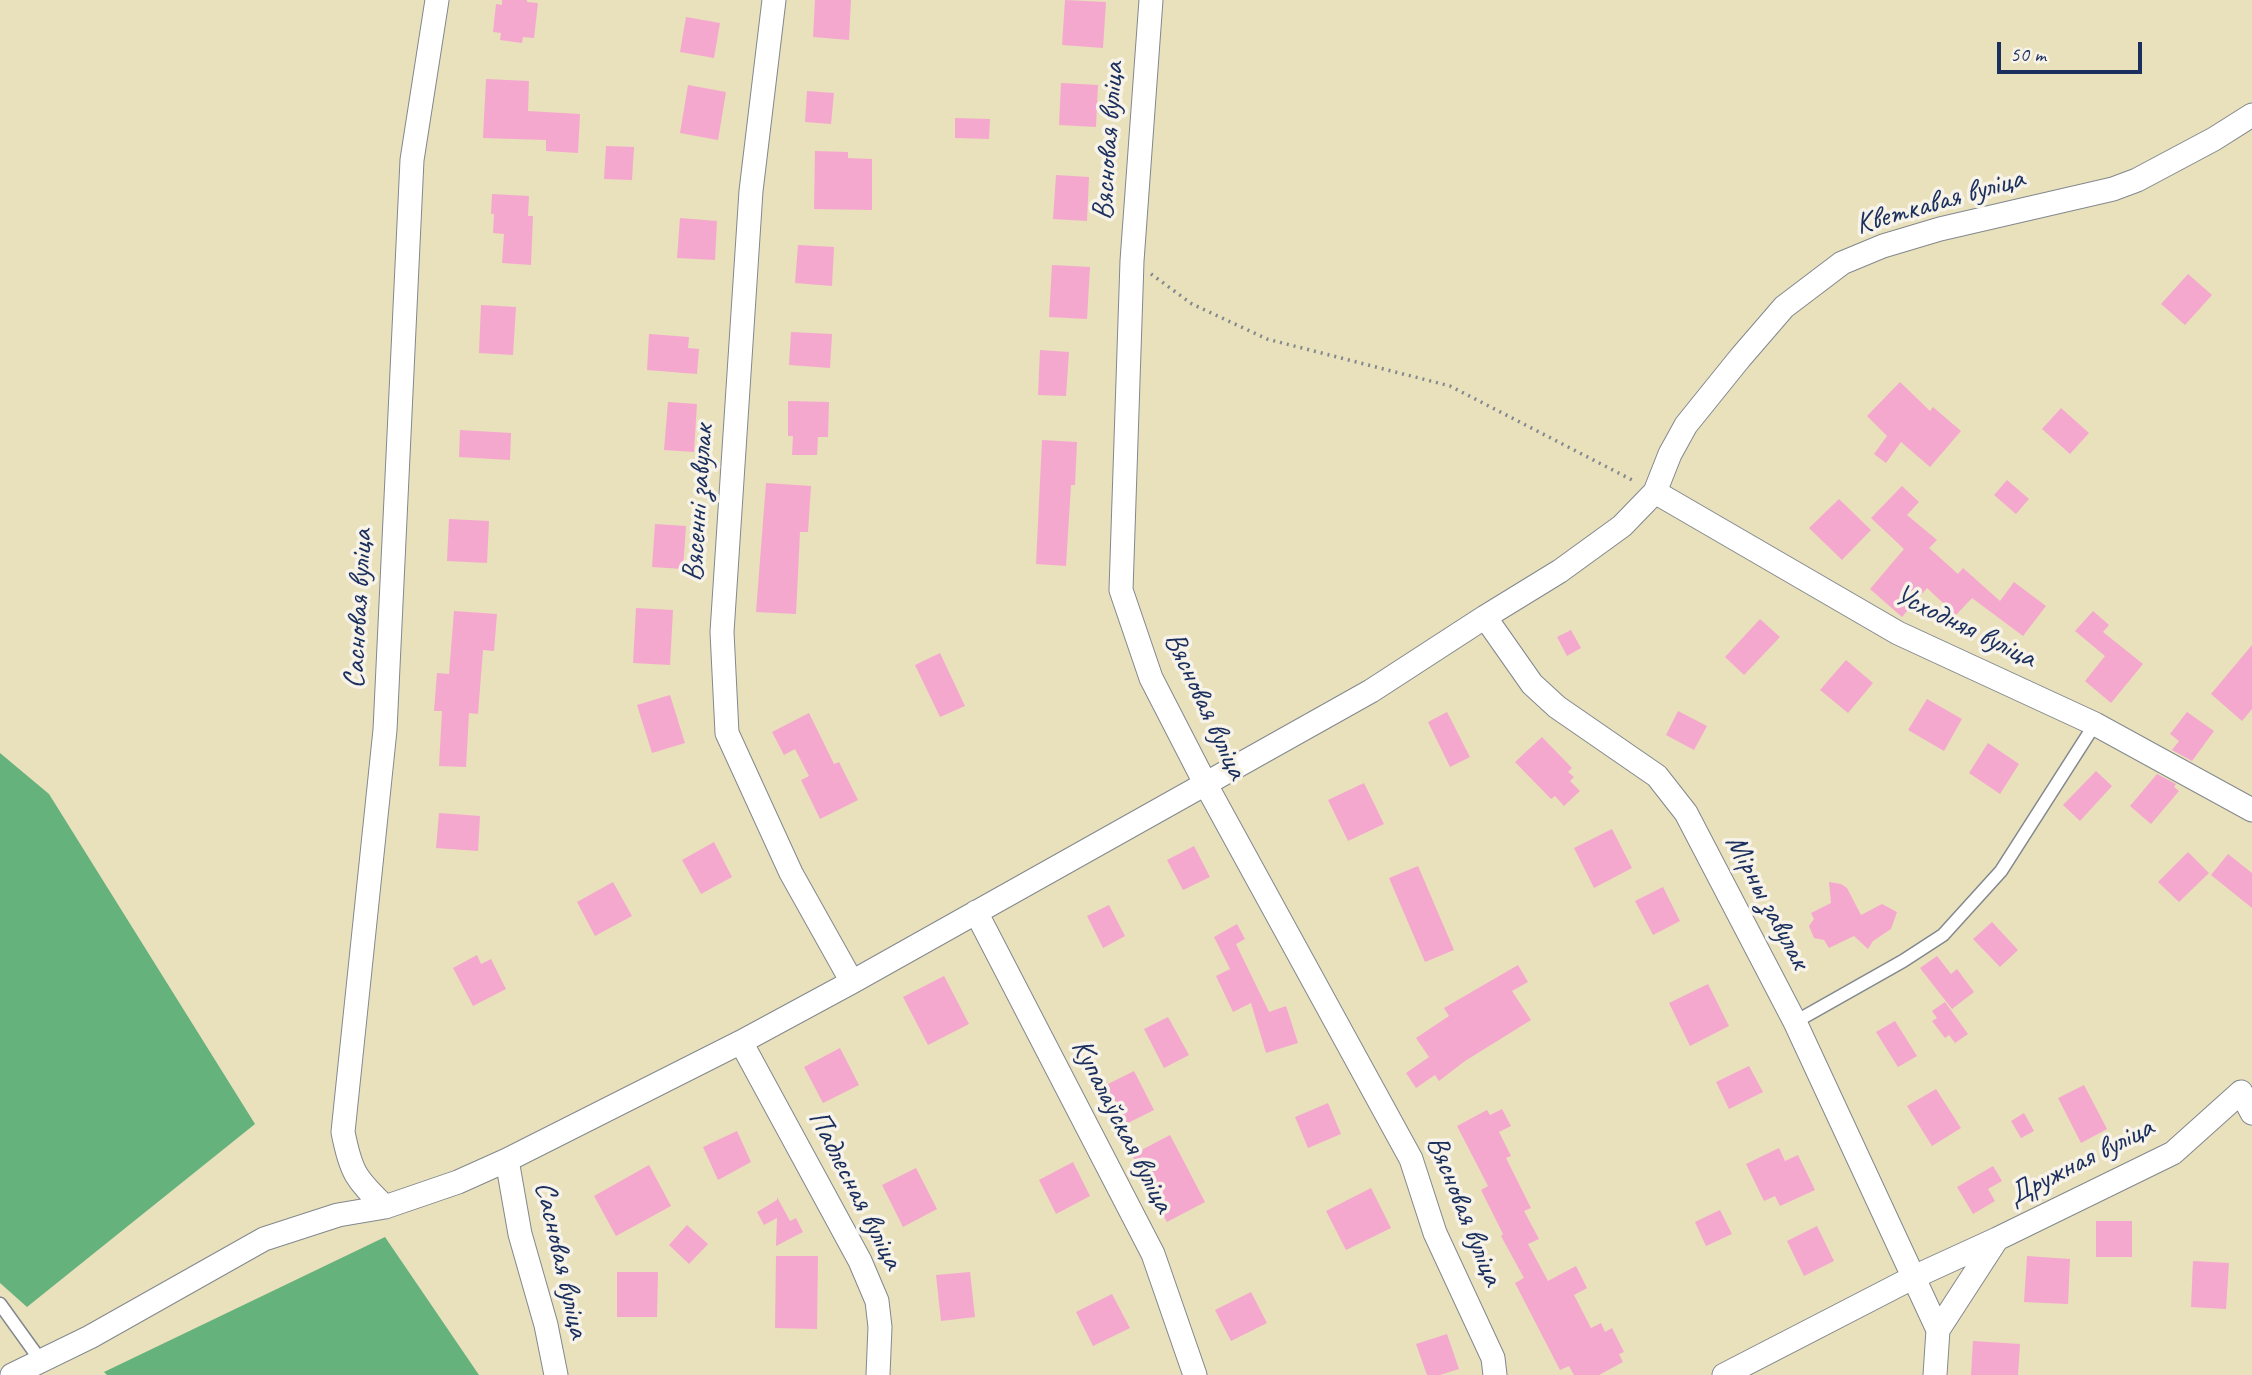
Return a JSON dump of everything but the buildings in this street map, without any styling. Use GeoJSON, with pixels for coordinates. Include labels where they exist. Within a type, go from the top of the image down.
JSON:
{"type":"FeatureCollection","features":[{"type":"Feature","properties":{"kind":"street","name":"Сасновая вуліца"},"geometry":{"type":"LineString","coordinates":[[385,1207],[360,1183],[348,1162],[342,1132],[385,730],[412,160],[437,0]]}},
{"type":"Feature","properties":{"kind":"street","name":"Вясенні завулак"},"geometry":{"type":"LineString","coordinates":[[774,0],[751,191],[722,618],[727,733],[791,873],[852,982]]}},
{"type":"Feature","properties":{"kind":"street","name":"Вясновая вуліца"},"geometry":{"type":"LineString","coordinates":[[1151,0],[1132,261],[1121,590],[1151,678],[1205,783],[1412,1159],[1435,1233],[1493,1358],[1494,1375]]}},
{"type":"Feature","properties":{"kind":"street","name":"Кветкавая вуліца"},"geometry":{"type":"LineString","coordinates":[[1655,492],[1670,454],[1686,425],[1740,358],[1784,307],[1842,263],[1883,246],[1940,229],[2137,180],[2236,127],[2252,115]]}},
{"type":"Feature","properties":{"kind":"street"},"geometry":{"type":"LineString","coordinates":[[12,1375],[90,1337],[264,1238],[338,1215],[385,1207],[458,1182],[741,1042],[1371,691],[1560,571],[1622,526],[1655,492]]}},
{"type":"Feature","properties":{"kind":"street","name":"Усходняя вуліца"},"geometry":{"type":"LineString","coordinates":[[1655,492],[1898,633],[2095,724],[2252,810]]}},
{"type":"Feature","properties":{"kind":"street","name":"Мірны завулак"},"geometry":{"type":"LineString","coordinates":[[1485,617],[1532,684],[1557,707],[1657,776],[1686,813],[1795,1022],[1938,1330]]}},
{"type":"Feature","properties":{"kind":"street","name":"Купалаўская вуліца"},"geometry":{"type":"LineString","coordinates":[[976,912],[1153,1254],[1195,1375]]}},
{"type":"Feature","properties":{"kind":"street","name":"Падлесная вуліца"},"geometry":{"type":"LineString","coordinates":[[741,1042],[860,1261],[877,1301],[880,1327],[878,1375]]}},
{"type":"Feature","properties":{"kind":"street","name":"Дружная вуліца"},"geometry":{"type":"LineString","coordinates":[[1914,1277],[1997,1240],[2173,1153],[2247,1086]]}},
{"type":"Feature","properties":{"kind":"street","name":"Дружная вуліца"},"geometry":{"type":"LineString","coordinates":[[2247,1086],[2252,1113]]}},
{"type":"Feature","properties":{"kind":"street","name":"Сасновая вуліца"},"geometry":{"type":"LineString","coordinates":[[507,1160],[520,1234],[546,1325],[555,1375]]}},
{"type":"Feature","properties":{"kind":"street"},"geometry":{"type":"LineString","coordinates":[[1935,1375],[1938,1330],[1997,1240]]}},
{"type":"Feature","properties":{"kind":"street"},"geometry":{"type":"LineString","coordinates":[[1724,1375],[1914,1277]]}},
{"type":"Feature","properties":{"kind":"lane"},"geometry":{"type":"LineString","coordinates":[[1795,1022],[1903,961],[1943,934],[2001,871],[2095,724]]}},
{"type":"Feature","properties":{"kind":"lane"},"geometry":{"type":"LineString","coordinates":[[0,1304],[41,1361]]}},
{"type":"Feature","properties":{"kind":"path"},"geometry":{"type":"LineString","coordinates":[[1132,261],[1192,304],[1267,339],[1450,386],[1655,492]]}},
{"type":"Feature","properties":{"kind":"green space"},"geometry":{"type":"Polygon","coordinates":[[[0,753],[49,794],[255,1124],[27,1307],[0,1283],[0,753]]]}},
{"type":"Feature","properties":{"kind":"green space"},"geometry":{"type":"Polygon","coordinates":[[[385,1237],[479,1375],[107,1375],[104,1372],[385,1237]]]}}]}
